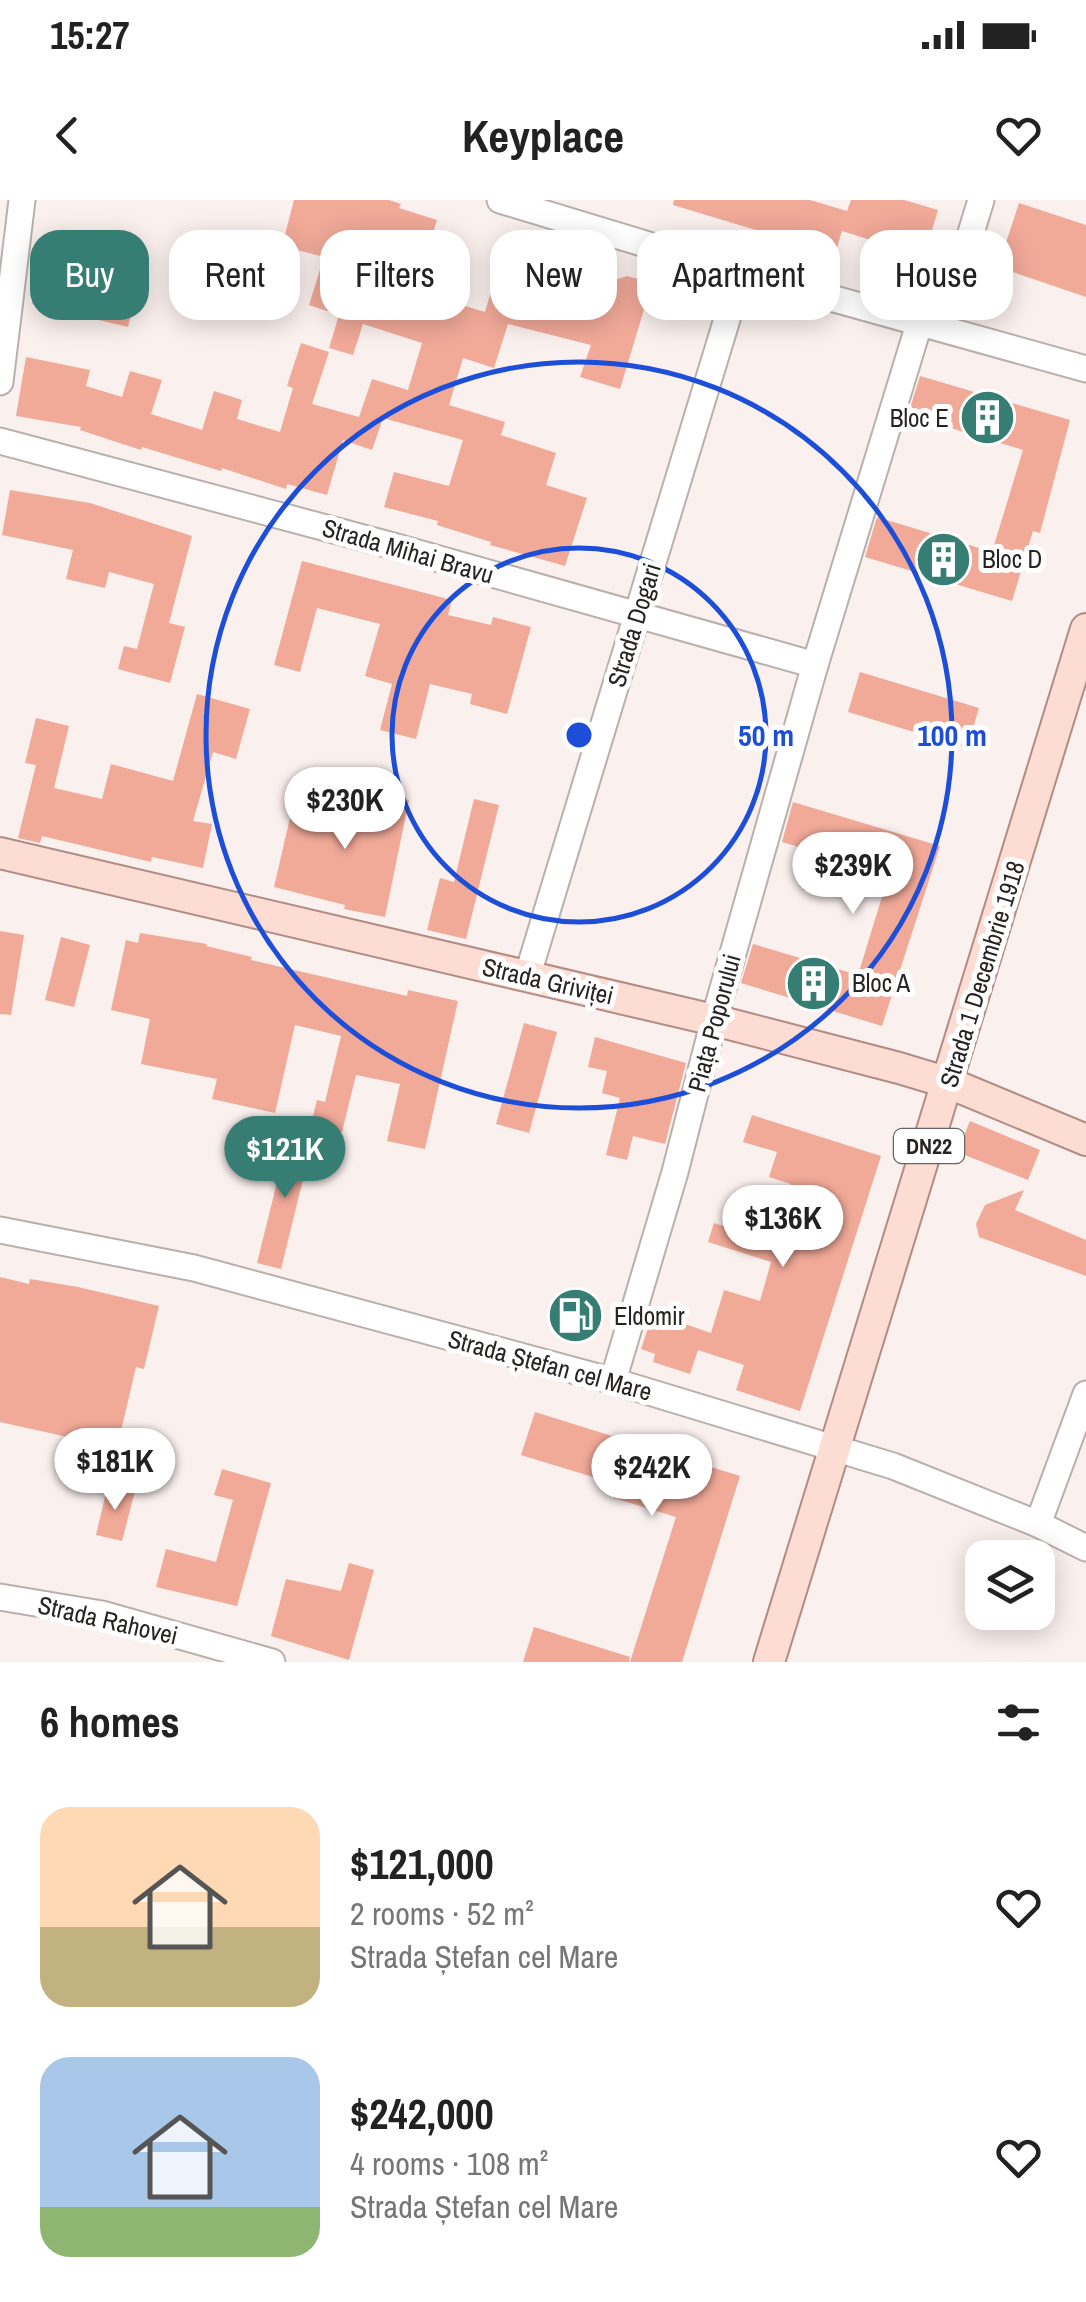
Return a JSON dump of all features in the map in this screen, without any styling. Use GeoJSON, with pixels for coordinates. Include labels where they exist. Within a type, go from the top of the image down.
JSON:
{"type":"FeatureCollection","features":[{"type":"Feature","properties":{"kind":"main road","name":"Strada 1 Decembrie 1918"},"geometry":{"type":"LineString","coordinates":[[769,1662],[838,1448],[1086,629]]}},
{"type":"Feature","properties":{"kind":"main road","name":"Strada Griviței"},"geometry":{"type":"LineString","coordinates":[[0,854],[714,1020],[949,1083],[1086,1140]]}},
{"type":"Feature","properties":{"kind":"street"},"geometry":{"type":"LineString","coordinates":[[0,382],[22,200]]}},
{"type":"Feature","properties":{"kind":"street"},"geometry":{"type":"LineString","coordinates":[[500,200],[637,241]]}},
{"type":"Feature","properties":{"kind":"street","name":"Piața Poporului"},"geometry":{"type":"LineString","coordinates":[[613,1381],[815,665],[931,324],[982,200]]}},
{"type":"Feature","properties":{"kind":"street"},"geometry":{"type":"LineString","coordinates":[[840,300],[1086,369]]}},
{"type":"Feature","properties":{"kind":"street","name":"Strada Dogari"},"geometry":{"type":"LineString","coordinates":[[527,976],[727,320]]}},
{"type":"Feature","properties":{"kind":"street","name":"Strada Mihai Bravu"},"geometry":{"type":"LineString","coordinates":[[0,441],[815,665]]}},
{"type":"Feature","properties":{"kind":"street","name":"Strada Ștefan cel Mare"},"geometry":{"type":"LineString","coordinates":[[0,1230],[194,1268],[613,1381],[838,1448],[1038,1524],[1086,1548]]}},
{"type":"Feature","properties":{"kind":"street"},"geometry":{"type":"LineString","coordinates":[[1038,1524],[1086,1394]]}},
{"type":"Feature","properties":{"kind":"street","name":"Strada Rahovei"},"geometry":{"type":"LineString","coordinates":[[0,1597],[102,1614],[272,1662]]}},
{"type":"Feature","properties":{"kind":"building"},"geometry":{"type":"Polygon","coordinates":[[[294,200],[389,200],[401,204],[399,208],[437,220],[434,230],[320,230],[320,256],[300,251],[300,230],[286,230],[294,200]]]}},
{"type":"Feature","properties":{"kind":"building"},"geometry":{"type":"Polygon","coordinates":[[[674,200],[810,200],[847,211],[851,200],[904,200],[938,210],[932,230],[860,230],[860,237],[842,231],[840,238],[840,230],[756,230],[673,205],[674,200]]]}},
{"type":"Feature","properties":{"kind":"building"},"geometry":{"type":"Polygon","coordinates":[[[1019,203],[1086,225],[1086,297],[1013,272],[1010,230],[1019,203]]]}},
{"type":"Feature","properties":{"kind":"building"},"geometry":{"type":"Polygon","coordinates":[[[320,270],[320,309],[309,305],[320,270]]]}},
{"type":"Feature","properties":{"kind":"building"},"geometry":{"type":"Polygon","coordinates":[[[617,279],[637,279],[637,320],[641,320],[620,389],[580,377],[591,345],[508,324],[494,368],[463,358],[449,405],[505,422],[501,435],[556,453],[546,485],[587,498],[565,566],[490,545],[491,542],[437,525],[438,521],[384,507],[394,472],[449,486],[463,440],[383,418],[372,450],[343,440],[327,495],[287,484],[286,489],[222,468],[221,471],[142,447],[141,450],[80,430],[81,427],[16,416],[26,357],[90,370],[86,386],[122,397],[130,371],[162,380],[151,414],[202,430],[214,391],[242,400],[237,419],[280,432],[293,388],[287,386],[301,343],[329,352],[312,404],[359,417],[372,379],[408,390],[422,343],[363,324],[353,355],[329,348],[337,320],[470,320],[470,308],[485,312],[490,295],[490,320],[617,320],[617,279]]]}},
{"type":"Feature","properties":{"kind":"building"},"geometry":{"type":"Polygon","coordinates":[[[99,320],[130,320],[128,327],[99,320]]]}},
{"type":"Feature","properties":{"kind":"building"},"geometry":{"type":"Polygon","coordinates":[[[920,376],[1070,420],[1040,533],[1033,531],[1012,601],[865,557],[877,517],[992,552],[1023,450],[908,415],[920,376]]]}},
{"type":"Feature","properties":{"kind":"building"},"geometry":{"type":"Polygon","coordinates":[[[10,490],[90,503],[192,536],[169,623],[185,627],[170,683],[118,669],[124,646],[137,649],[154,584],[109,572],[105,588],[66,579],[73,550],[2,535],[10,490]]]}},
{"type":"Feature","properties":{"kind":"building"},"geometry":{"type":"Polygon","coordinates":[[[302,561],[452,600],[448,615],[491,625],[493,617],[531,627],[507,714],[470,704],[472,694],[430,684],[416,739],[380,730],[392,684],[365,676],[380,624],[317,608],[300,672],[274,665],[302,561]]]}},
{"type":"Feature","properties":{"kind":"building"},"geometry":{"type":"Polygon","coordinates":[[[860,672],[979,708],[967,748],[848,712],[860,672]]]}},
{"type":"Feature","properties":{"kind":"building"},"geometry":{"type":"Polygon","coordinates":[[[197,694],[250,709],[236,759],[213,752],[193,821],[212,824],[203,868],[152,857],[151,862],[42,836],[40,843],[18,838],[36,765],[25,763],[36,718],[69,726],[54,788],[102,799],[111,764],[173,781],[197,694]]]}},
{"type":"Feature","properties":{"kind":"building"},"geometry":{"type":"Polygon","coordinates":[[[331,792],[366,800],[368,792],[409,800],[385,917],[274,887],[292,809],[326,817],[331,792]]]}},
{"type":"Feature","properties":{"kind":"building"},"geometry":{"type":"Polygon","coordinates":[[[474,799],[499,805],[466,939],[427,930],[440,878],[454,882],[474,799]]]}},
{"type":"Feature","properties":{"kind":"building"},"geometry":{"type":"Polygon","coordinates":[[[793,802],[940,846],[882,1026],[741,983],[753,944],[858,975],[889,874],[782,842],[793,802]]]}},
{"type":"Feature","properties":{"kind":"building"},"geometry":{"type":"Polygon","coordinates":[[[0,931],[24,935],[11,1015],[0,1014],[0,931]]]}},
{"type":"Feature","properties":{"kind":"building"},"geometry":{"type":"Polygon","coordinates":[[[140,933],[207,944],[252,957],[251,960],[407,996],[408,990],[458,1001],[425,1149],[387,1141],[400,1084],[356,1075],[342,1132],[311,1124],[317,1100],[325,1102],[341,1036],[295,1025],[275,1113],[212,1099],[217,1079],[141,1064],[150,1019],[111,1010],[126,940],[138,943],[140,933]]]}},
{"type":"Feature","properties":{"kind":"building"},"geometry":{"type":"Polygon","coordinates":[[[61,937],[90,945],[74,1007],[45,1000],[61,937]]]}},
{"type":"Feature","properties":{"kind":"building"},"geometry":{"type":"Polygon","coordinates":[[[524,1023],[557,1032],[529,1133],[496,1124],[524,1023]]]}},
{"type":"Feature","properties":{"kind":"building"},"geometry":{"type":"Polygon","coordinates":[[[595,1037],[686,1063],[665,1144],[633,1136],[627,1160],[606,1155],[620,1098],[602,1093],[607,1071],[588,1067],[595,1037]]]}},
{"type":"Feature","properties":{"kind":"building"},"geometry":{"type":"Polygon","coordinates":[[[752,1115],[881,1156],[800,1411],[736,1390],[744,1365],[698,1350],[690,1374],[653,1362],[655,1354],[641,1349],[653,1313],[711,1333],[724,1290],[760,1301],[771,1262],[708,1242],[714,1223],[773,1242],[791,1184],[769,1177],[777,1152],[743,1142],[752,1115]]]}},
{"type":"Feature","properties":{"kind":"building"},"geometry":{"type":"Polygon","coordinates":[[[970,1121],[1040,1150],[1028,1180],[957,1152],[970,1121]]]}},
{"type":"Feature","properties":{"kind":"building"},"geometry":{"type":"Polygon","coordinates":[[[289,1134],[313,1139],[281,1269],[257,1263],[289,1134]]]}},
{"type":"Feature","properties":{"kind":"building"},"geometry":{"type":"Polygon","coordinates":[[[1024,1190],[1015,1210],[1086,1240],[1086,1276],[979,1237],[976,1224],[985,1205],[1024,1190]]]}},
{"type":"Feature","properties":{"kind":"building"},"geometry":{"type":"Polygon","coordinates":[[[0,1277],[29,1284],[30,1279],[78,1287],[159,1306],[144,1369],[136,1367],[117,1448],[0,1422],[0,1277]]]}},
{"type":"Feature","properties":{"kind":"building"},"geometry":{"type":"Polygon","coordinates":[[[535,1412],[740,1476],[682,1662],[630,1662],[676,1517],[614,1498],[619,1485],[521,1455],[535,1412]]]}},
{"type":"Feature","properties":{"kind":"building"},"geometry":{"type":"Polygon","coordinates":[[[222,1469],[271,1483],[237,1606],[156,1587],[166,1549],[216,1562],[233,1500],[214,1495],[222,1469]]]}},
{"type":"Feature","properties":{"kind":"building"},"geometry":{"type":"Polygon","coordinates":[[[108,1484],[135,1491],[122,1541],[96,1535],[108,1484]]]}},
{"type":"Feature","properties":{"kind":"building"},"geometry":{"type":"Polygon","coordinates":[[[349,1563],[374,1570],[349,1660],[271,1636],[286,1579],[341,1591],[349,1563]]]}},
{"type":"Feature","properties":{"kind":"building"},"geometry":{"type":"Polygon","coordinates":[[[534,1627],[630,1657],[629,1662],[523,1662],[534,1627]]]}},
{"type":"Feature","properties":{"kind":"place","name":"Bloc E"},"geometry":{"type":"Point","coordinates":[988,418]}},
{"type":"Feature","properties":{"kind":"place","name":"Bloc D"},"geometry":{"type":"Point","coordinates":[943,559]}},
{"type":"Feature","properties":{"kind":"place","name":"Bloc A"},"geometry":{"type":"Point","coordinates":[813,983]}},
{"type":"Feature","properties":{"kind":"place","name":"Eldomir"},"geometry":{"type":"Point","coordinates":[575,1316]}}]}
